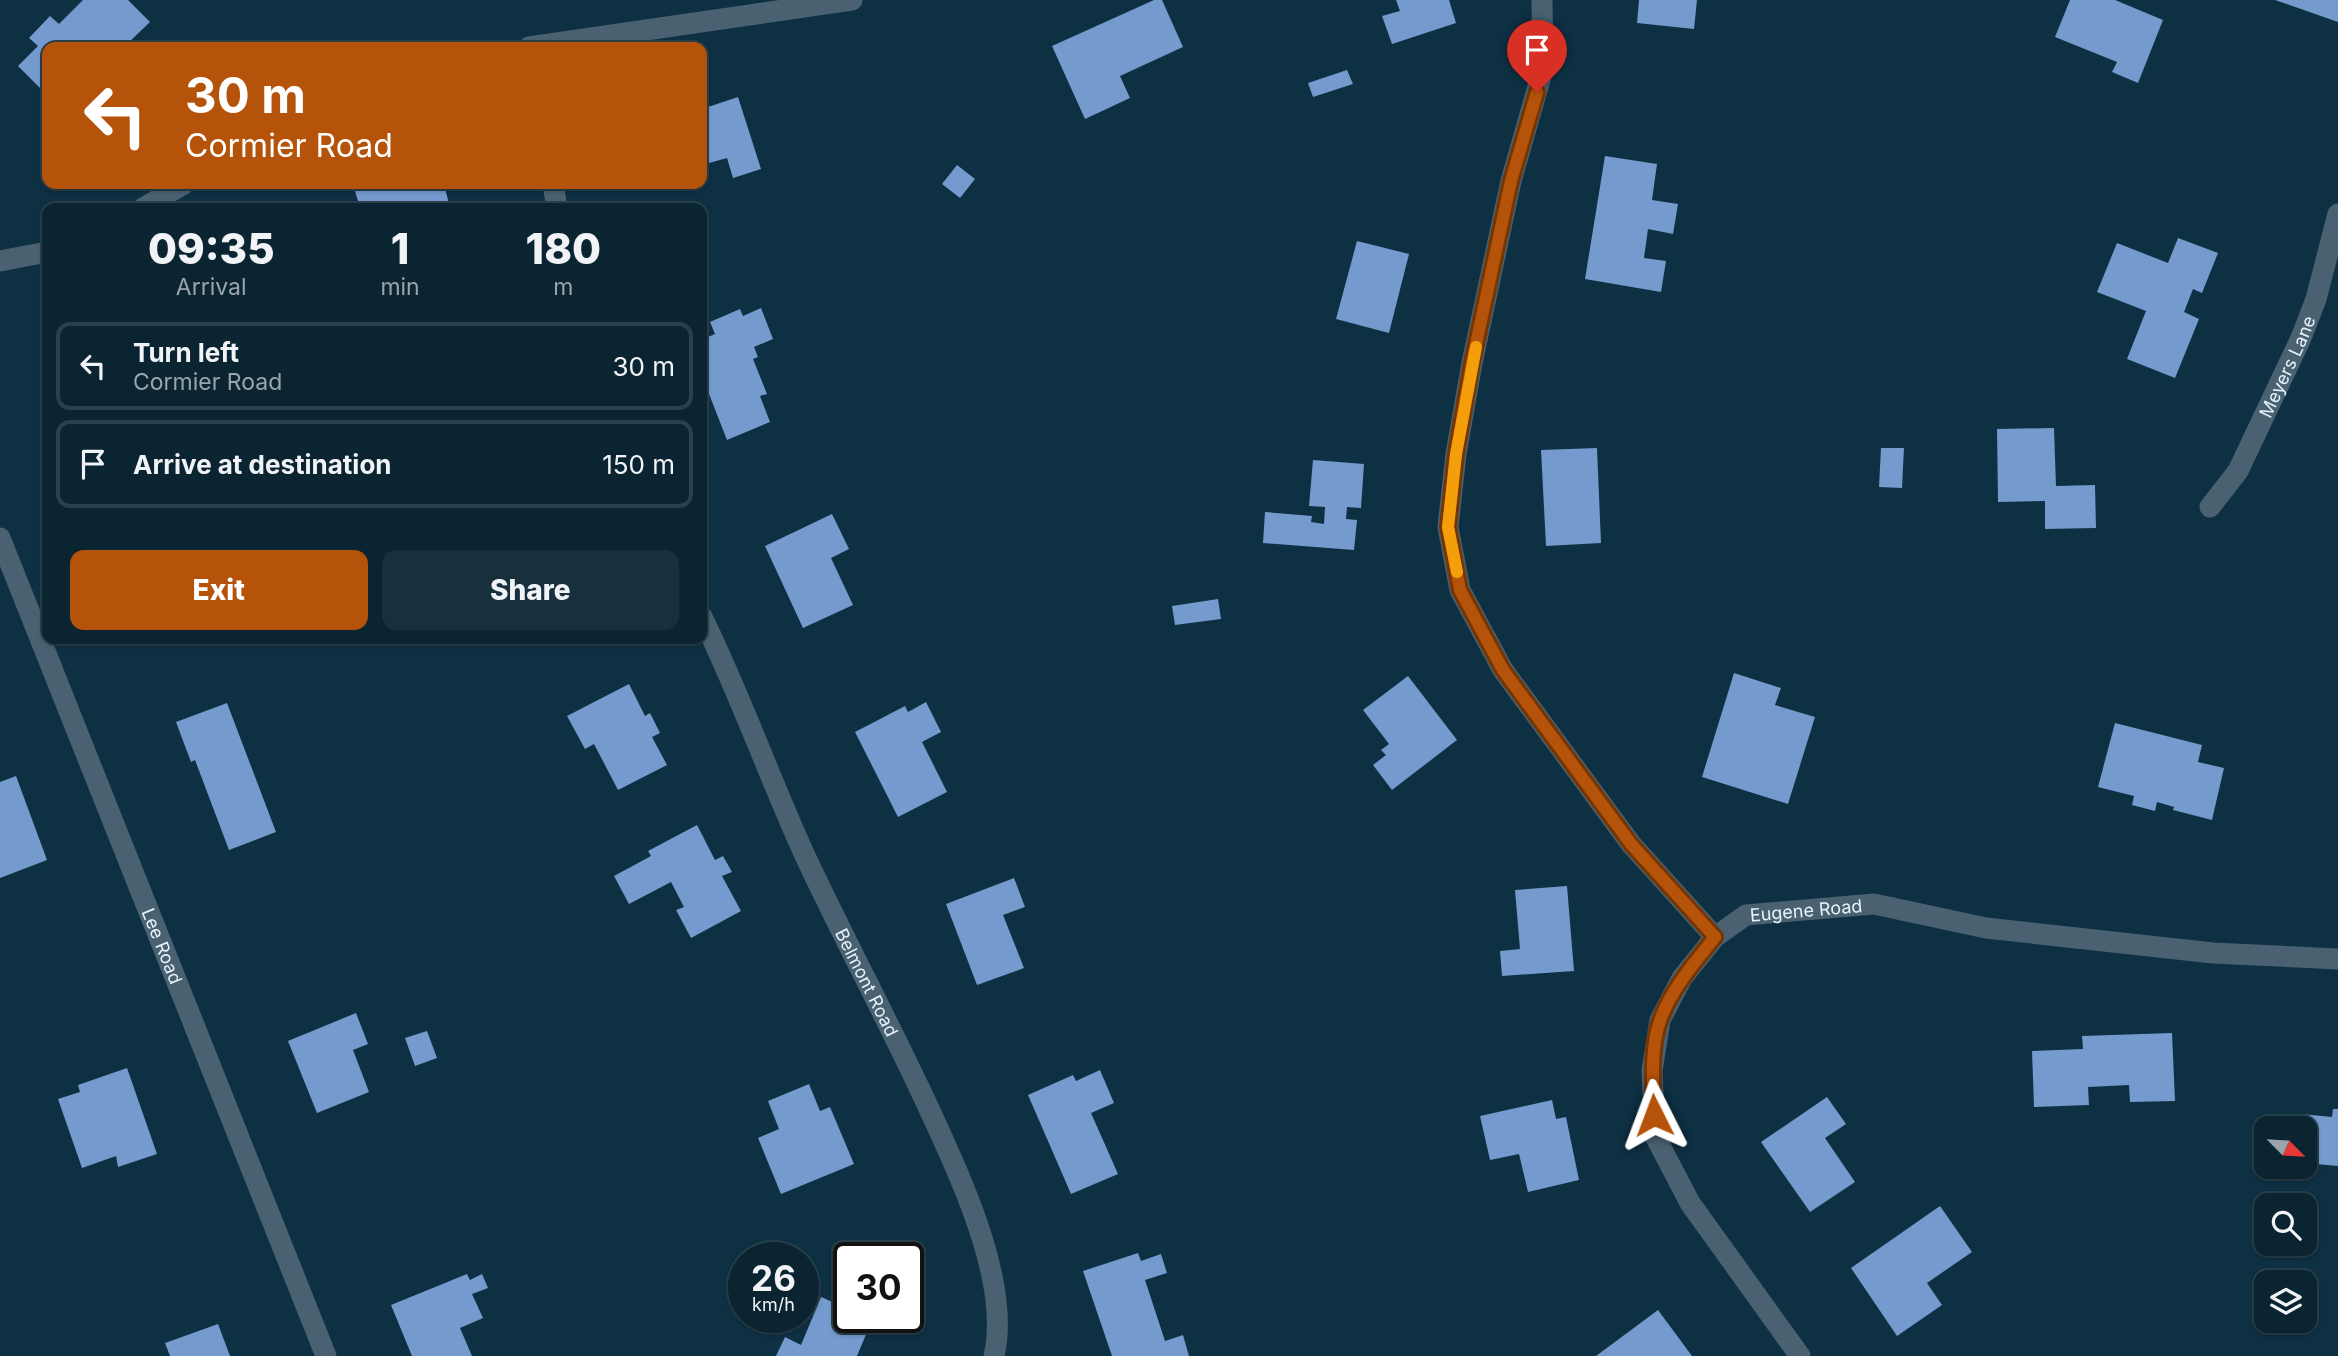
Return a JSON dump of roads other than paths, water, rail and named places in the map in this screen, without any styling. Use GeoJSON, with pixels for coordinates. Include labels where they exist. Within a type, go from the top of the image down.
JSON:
{"type":"FeatureCollection","features":[{"type":"Feature","properties":{"kind":"street"},"geometry":{"type":"LineString","coordinates":[[566,42],[852,0]]}},
{"type":"Feature","properties":{"kind":"street"},"geometry":{"type":"LineString","coordinates":[[1542,0],[1543,69],[1511,181],[1472,363],[1456,454],[1448,527],[1460,590],[1503,670],[1631,844],[1715,937]]}},
{"type":"Feature","properties":{"kind":"street"},"geometry":{"type":"LineString","coordinates":[[152,203],[175,189]]}},
{"type":"Feature","properties":{"kind":"street","name":"Meyers Lane"},"geometry":{"type":"LineString","coordinates":[[2210,507],[2238,471],[2301,338],[2316,299],[2338,214]]}},
{"type":"Feature","properties":{"kind":"street"},"geometry":{"type":"LineString","coordinates":[[0,261],[42,253]]}},
{"type":"Feature","properties":{"kind":"street","name":"Lee Road"},"geometry":{"type":"LineString","coordinates":[[0,538],[42,643]]}},
{"type":"Feature","properties":{"kind":"street","name":"Belmont Road"},"geometry":{"type":"LineString","coordinates":[[707,629],[807,860],[894,1032],[963,1184],[983,1243],[995,1294],[997,1343],[994,1356]]}},
{"type":"Feature","properties":{"kind":"street","name":"Lee Road"},"geometry":{"type":"LineString","coordinates":[[42,644],[326,1356]]}},
{"type":"Feature","properties":{"kind":"street","name":"Eugene Road"},"geometry":{"type":"LineString","coordinates":[[1800,1356],[1690,1203],[1655,1136],[1652,1071],[1660,1020],[1682,978],[1715,937],[1746,915],[1874,904],[1986,928],[2213,953],[2338,959]]}}]}
